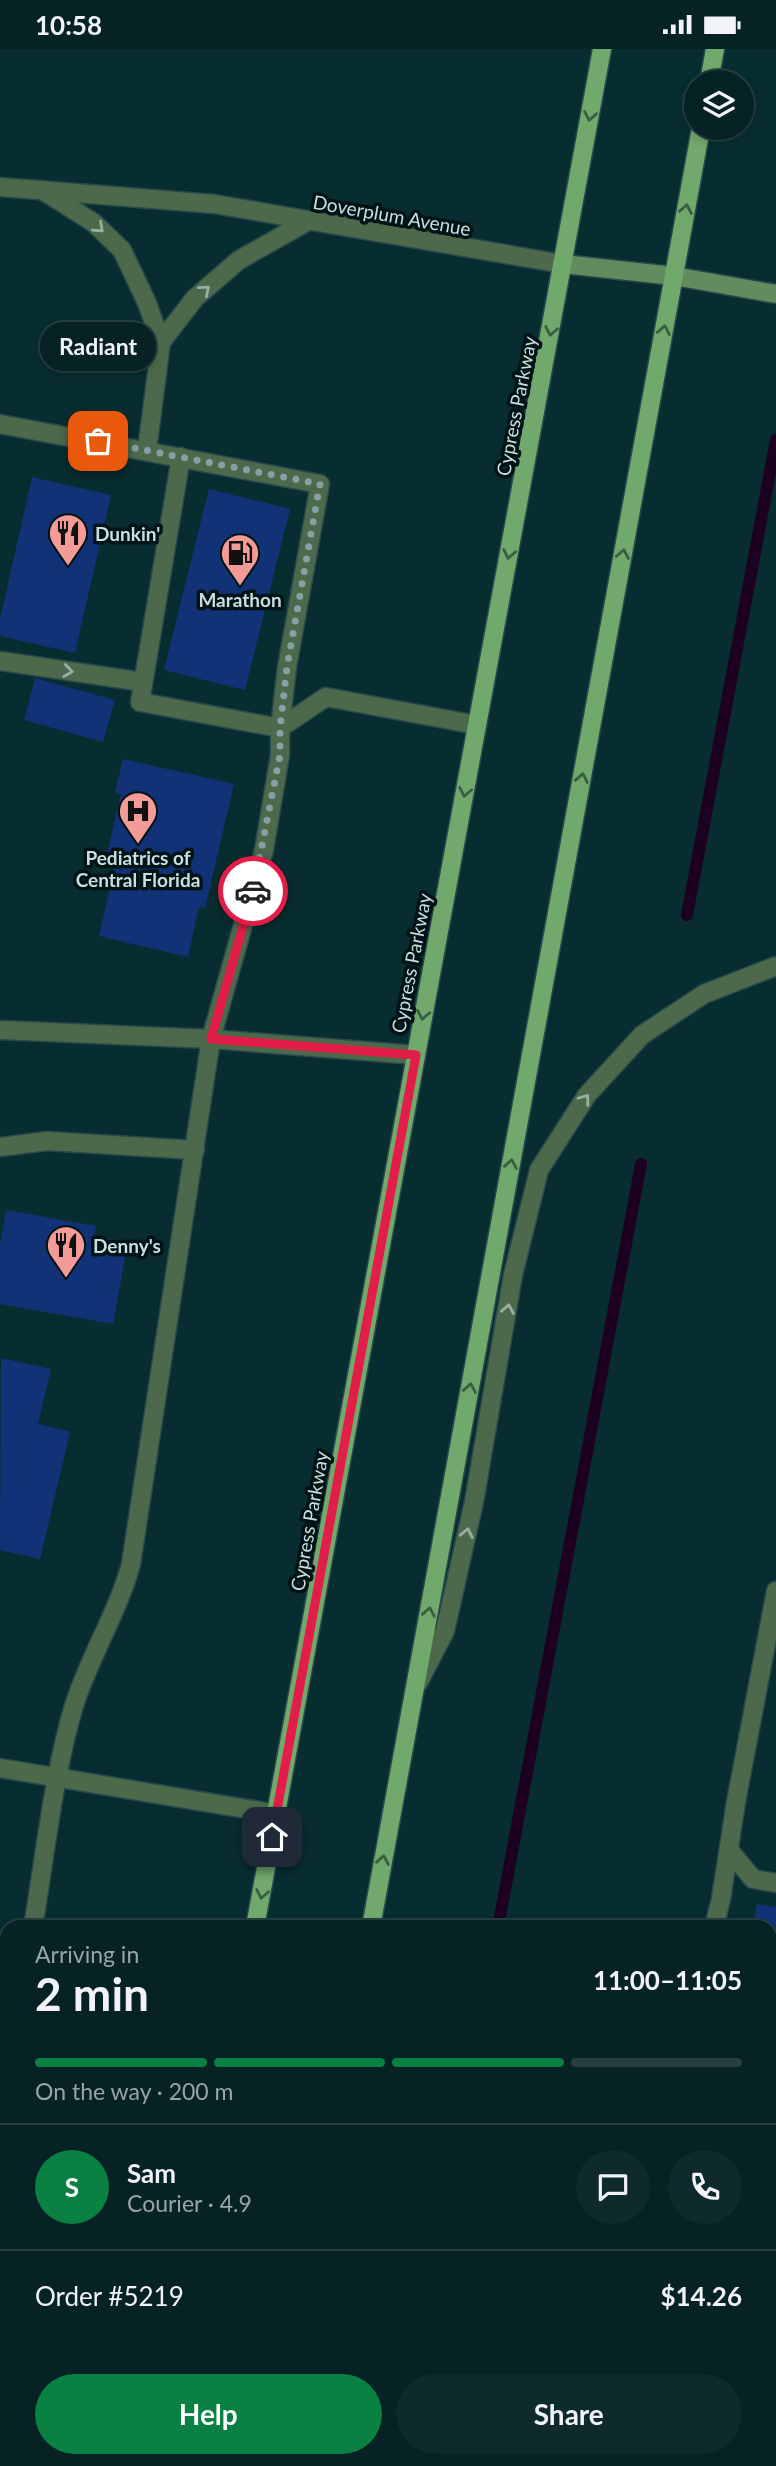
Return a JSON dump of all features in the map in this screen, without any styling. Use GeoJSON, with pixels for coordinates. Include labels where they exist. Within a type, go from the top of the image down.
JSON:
{"type":"FeatureCollection","features":[{"type":"Feature","properties":{"kind":"main road","name":"Cypress Parkway"},"geometry":{"type":"LineString","coordinates":[[256,1920],[602,49]]}},
{"type":"Feature","properties":{"kind":"main road"},"geometry":{"type":"LineString","coordinates":[[711,70],[715,49]]}},
{"type":"Feature","properties":{"kind":"main road"},"geometry":{"type":"LineString","coordinates":[[372,1920],[699,140]]}},
{"type":"Feature","properties":{"kind":"main road","name":"Doverplum Avenue"},"geometry":{"type":"LineString","coordinates":[[564,264],[674,276],[776,293]]}},
{"type":"Feature","properties":{"kind":"street","name":"Doverplum Avenue"},"geometry":{"type":"LineString","coordinates":[[0,187],[214,204],[564,264]]}},
{"type":"Feature","properties":{"kind":"street"},"geometry":{"type":"LineString","coordinates":[[42,190],[94,222],[122,250],[162,342]]}},
{"type":"Feature","properties":{"kind":"street"},"geometry":{"type":"LineString","coordinates":[[147,450],[162,342],[195,298],[239,260],[308,221]]}},
{"type":"Feature","properties":{"kind":"street"},"geometry":{"type":"LineString","coordinates":[[0,424],[320,484],[287,667],[280,728],[280,755],[264,850],[211,1039],[131,1564],[114,1616],[79,1691],[34,1920]]}},
{"type":"Feature","properties":{"kind":"street"},"geometry":{"type":"LineString","coordinates":[[181,457],[140,702],[280,728],[326,697],[477,725]]}},
{"type":"Feature","properties":{"kind":"street"},"geometry":{"type":"LineString","coordinates":[[0,661],[143,682]]}},
{"type":"Feature","properties":{"kind":"street"},"geometry":{"type":"LineString","coordinates":[[415,1689],[445,1631],[474,1502],[513,1275],[539,1170],[587,1095],[642,1035],[704,994],[776,966]]}},
{"type":"Feature","properties":{"kind":"street"},"geometry":{"type":"LineString","coordinates":[[0,1030],[211,1039],[416,1055]]}},
{"type":"Feature","properties":{"kind":"street"},"geometry":{"type":"LineString","coordinates":[[0,1147],[47,1142],[195,1150]]}},
{"type":"Feature","properties":{"kind":"street"},"geometry":{"type":"LineString","coordinates":[[715,1920],[776,1591]]}},
{"type":"Feature","properties":{"kind":"street"},"geometry":{"type":"LineString","coordinates":[[0,1768],[277,1814]]}},
{"type":"Feature","properties":{"kind":"street"},"geometry":{"type":"LineString","coordinates":[[729,1850],[753,1879],[776,1883]]}},
{"type":"Feature","properties":{"kind":"building"},"geometry":{"type":"Polygon","coordinates":[[[32,477],[111,495],[75,653],[0,636],[0,620],[32,477]]]}},
{"type":"Feature","properties":{"kind":"building"},"geometry":{"type":"Polygon","coordinates":[[[209,489],[290,509],[245,690],[164,670],[209,489]]]}},
{"type":"Feature","properties":{"kind":"building"},"geometry":{"type":"Polygon","coordinates":[[[35,678],[115,700],[103,742],[24,720],[35,678]]]}},
{"type":"Feature","properties":{"kind":"building"},"geometry":{"type":"Polygon","coordinates":[[[123,759],[234,784],[205,908],[199,907],[188,957],[99,936],[117,856],[107,854],[121,794],[115,792],[123,759]]]}},
{"type":"Feature","properties":{"kind":"building"},"geometry":{"type":"Polygon","coordinates":[[[6,1210],[96,1226],[94,1236],[128,1242],[113,1324],[0,1304],[0,1245],[6,1210]]]}},
{"type":"Feature","properties":{"kind":"building"},"geometry":{"type":"Polygon","coordinates":[[[1,1358],[51,1369],[38,1424],[70,1432],[40,1559],[0,1550],[1,1358]]]}},
{"type":"Feature","properties":{"kind":"building"},"geometry":{"type":"Polygon","coordinates":[[[757,1904],[776,1907],[776,1920],[754,1920],[757,1904]]]}},
{"type":"Feature","properties":{"kind":"waterway"},"geometry":{"type":"LineString","coordinates":[[687,915],[776,440]]}},
{"type":"Feature","properties":{"kind":"waterway"},"geometry":{"type":"LineString","coordinates":[[499,1920],[641,1164]]}},
{"type":"Feature","properties":{"kind":"way so far"},"geometry":{"type":"LineString","coordinates":[[98,441],[320,484],[287,667],[280,728],[280,755],[264,850],[253,891]]}},
{"type":"Feature","properties":{"kind":"place","name":"Radiant"},"geometry":{"type":"Point","coordinates":[98,441]}},
{"type":"Feature","properties":{"kind":"place","name":"Dunkin'"},"geometry":{"type":"Point","coordinates":[68,567]}},
{"type":"Feature","properties":{"kind":"place","name":"Marathon"},"geometry":{"type":"Point","coordinates":[240,587]}},
{"type":"Feature","properties":{"kind":"place","name":"Pediatrics of Central Florida"},"geometry":{"type":"Point","coordinates":[138,845]}},
{"type":"Feature","properties":{"kind":"place","name":"Denny's"},"geometry":{"type":"Point","coordinates":[66,1279]}},
{"type":"Feature","properties":{"kind":"route"},"geometry":{"type":"LineString","coordinates":[[253,891],[211,1039],[416,1055],[272,1837]]}}]}
